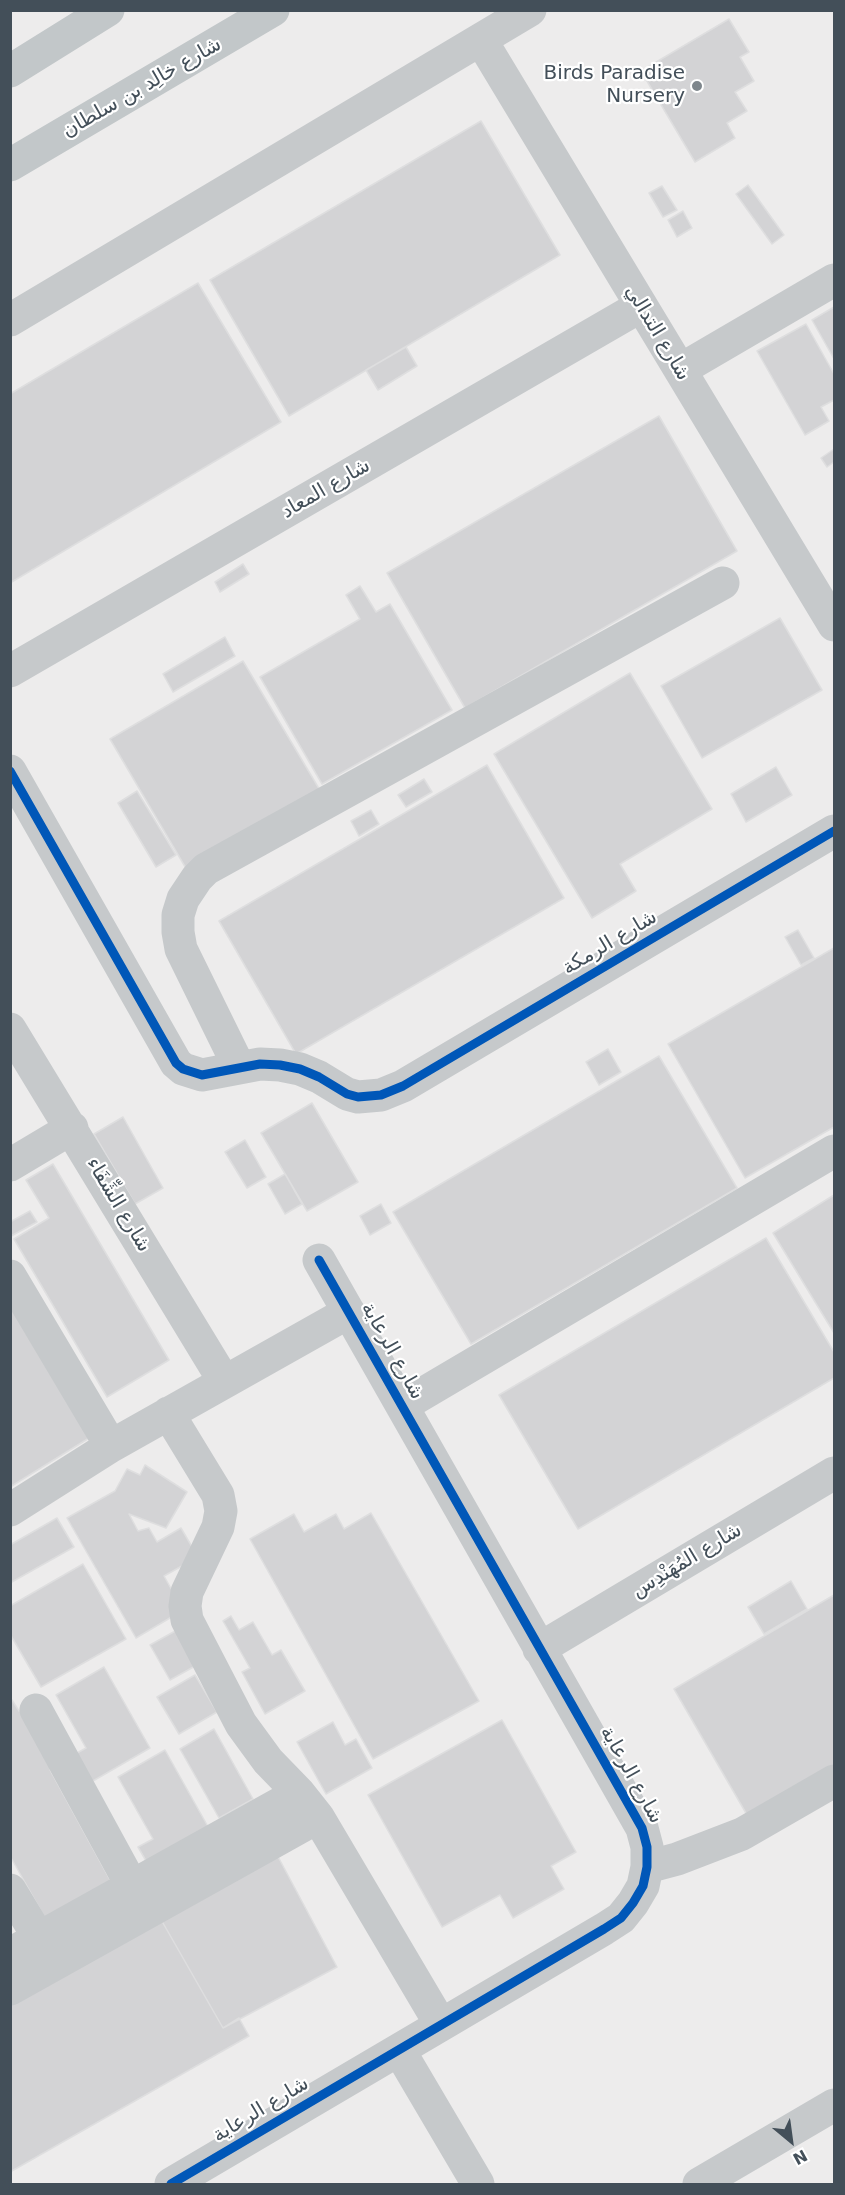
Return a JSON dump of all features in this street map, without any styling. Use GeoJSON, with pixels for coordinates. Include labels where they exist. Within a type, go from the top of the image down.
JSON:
{"type":"FeatureCollection","features":[{"type":"Feature","properties":{"kind":"main road"},"geometry":{"type":"LineString","coordinates":[[10,69],[108,10]]}},
{"type":"Feature","properties":{"kind":"main road","name":"شارع خالِد بن سلطان"},"geometry":{"type":"LineString","coordinates":[[10,165],[273,10]]}},
{"type":"Feature","properties":{"kind":"main road"},"geometry":{"type":"LineString","coordinates":[[10,188],[75,128]]}},
{"type":"Feature","properties":{"kind":"street"},"geometry":{"type":"LineString","coordinates":[[10,320],[530,10]]}},
{"type":"Feature","properties":{"kind":"street","name":"شارع التدالي"},"geometry":{"type":"LineString","coordinates":[[480,40],[834,625]]}},
{"type":"Feature","properties":{"kind":"street"},"geometry":{"type":"LineString","coordinates":[[680,370],[834,280]]}},
{"type":"Feature","properties":{"kind":"street","name":"شارع المعاد"},"geometry":{"type":"LineString","coordinates":[[10,671],[641,306]]}},
{"type":"Feature","properties":{"kind":"street"},"geometry":{"type":"LineString","coordinates":[[239,1067],[181,949],[178,932],[178,915],[183,898],[206,869],[723,583]]}},
{"type":"Feature","properties":{"kind":"street","name":"شارع الرمكة"},"geometry":{"type":"LineString","coordinates":[[10,771],[176,1063],[183,1069],[202,1075],[260,1064],[280,1065],[300,1069],[319,1077],[347,1094],[358,1097],[381,1095],[403,1086],[834,831]]}},
{"type":"Feature","properties":{"kind":"street","name":"شارع الشِّفَاء"},"geometry":{"type":"LineString","coordinates":[[10,1029],[21,1067],[72,1128],[224,1381]]}},
{"type":"Feature","properties":{"kind":"street"},"geometry":{"type":"LineString","coordinates":[[10,1165],[72,1128]]}},
{"type":"Feature","properties":{"kind":"street"},"geometry":{"type":"LineString","coordinates":[[402,1406],[834,1151]]}},
{"type":"Feature","properties":{"kind":"street","name":"شارع الرعاية"},"geometry":{"type":"LineString","coordinates":[[171,2184],[621,1918],[643,1886],[647,1867],[647,1847],[642,1828],[319,1260]]}},
{"type":"Feature","properties":{"kind":"street"},"geometry":{"type":"LineString","coordinates":[[10,1276],[111,1446]]}},
{"type":"Feature","properties":{"kind":"street"},"geometry":{"type":"LineString","coordinates":[[10,1510],[111,1446],[349,1312]]}},
{"type":"Feature","properties":{"kind":"street"},"geometry":{"type":"LineString","coordinates":[[168,1413],[218,1495],[221,1511],[218,1527],[187,1592],[185,1606],[187,1620],[241,1724],[268,1761],[309,1805],[441,2025]]}},
{"type":"Feature","properties":{"kind":"street","name":"شارع المُهَنْدِس"},"geometry":{"type":"LineString","coordinates":[[539,1649],[834,1473]]}},
{"type":"Feature","properties":{"kind":"street"},"geometry":{"type":"LineString","coordinates":[[36,1710],[132,1886]]}},
{"type":"Feature","properties":{"kind":"street"},"geometry":{"type":"LineString","coordinates":[[647,1867],[696,1852],[742,1834],[834,1781]]}},
{"type":"Feature","properties":{"kind":"street"},"geometry":{"type":"LineString","coordinates":[[10,1954],[132,1886],[309,1805]]}},
{"type":"Feature","properties":{"kind":"street"},"geometry":{"type":"LineString","coordinates":[[10,1989],[309,1805]]}},
{"type":"Feature","properties":{"kind":"street"},"geometry":{"type":"LineString","coordinates":[[10,1890],[39,1938]]}},
{"type":"Feature","properties":{"kind":"street"},"geometry":{"type":"LineString","coordinates":[[399,2050],[478,2184]]}},
{"type":"Feature","properties":{"kind":"street"},"geometry":{"type":"LineString","coordinates":[[699,2184],[834,2105]]}},
{"type":"Feature","properties":{"kind":"building","name":"Birds Paradise Nursery"},"geometry":{"type":"Polygon","coordinates":[[[729,19],[749,52],[740,57],[754,81],[735,92],[747,111],[727,123],[735,138],[695,162],[641,71],[729,19]]]}},
{"type":"Feature","properties":{"kind":"building"},"geometry":{"type":"Polygon","coordinates":[[[481,121],[560,255],[289,416],[210,280],[481,121]]]}},
{"type":"Feature","properties":{"kind":"building"},"geometry":{"type":"Polygon","coordinates":[[[748,185],[784,235],[772,244],[736,194],[748,185]]]}},
{"type":"Feature","properties":{"kind":"building"},"geometry":{"type":"Polygon","coordinates":[[[662,186],[677,210],[663,217],[649,193],[662,186]]]}},
{"type":"Feature","properties":{"kind":"building"},"geometry":{"type":"Polygon","coordinates":[[[683,211],[692,228],[677,237],[668,220],[683,211]]]}},
{"type":"Feature","properties":{"kind":"building"},"geometry":{"type":"Polygon","coordinates":[[[198,283],[281,422],[10,583],[10,394],[198,283]]]}},
{"type":"Feature","properties":{"kind":"building"},"geometry":{"type":"Polygon","coordinates":[[[834,307],[834,359],[812,320],[834,307]]]}},
{"type":"Feature","properties":{"kind":"building"},"geometry":{"type":"Polygon","coordinates":[[[806,324],[834,374],[834,400],[821,407],[829,421],[805,435],[757,351],[806,324]]]}},
{"type":"Feature","properties":{"kind":"building"},"geometry":{"type":"Polygon","coordinates":[[[406,347],[417,366],[378,390],[366,370],[406,347]]]}},
{"type":"Feature","properties":{"kind":"building"},"geometry":{"type":"Polygon","coordinates":[[[659,416],[737,551],[465,708],[387,573],[659,416]]]}},
{"type":"Feature","properties":{"kind":"building"},"geometry":{"type":"Polygon","coordinates":[[[834,449],[834,462],[827,467],[821,458],[834,449]]]}},
{"type":"Feature","properties":{"kind":"building"},"geometry":{"type":"Polygon","coordinates":[[[243,564],[249,574],[220,592],[215,582],[243,564]]]}},
{"type":"Feature","properties":{"kind":"building"},"geometry":{"type":"Polygon","coordinates":[[[360,586],[376,612],[390,604],[452,710],[322,784],[260,677],[360,619],[346,595],[360,586]]]}},
{"type":"Feature","properties":{"kind":"building"},"geometry":{"type":"Polygon","coordinates":[[[780,618],[822,690],[702,758],[661,686],[780,618]]]}},
{"type":"Feature","properties":{"kind":"building"},"geometry":{"type":"Polygon","coordinates":[[[225,637],[235,656],[173,692],[163,674],[225,637]]]}},
{"type":"Feature","properties":{"kind":"building"},"geometry":{"type":"Polygon","coordinates":[[[243,661],[321,792],[187,870],[110,739],[243,661]]]}},
{"type":"Feature","properties":{"kind":"building"},"geometry":{"type":"Polygon","coordinates":[[[630,673],[712,809],[620,864],[636,891],[592,918],[494,754],[630,673]]]}},
{"type":"Feature","properties":{"kind":"building"},"geometry":{"type":"Polygon","coordinates":[[[487,765],[564,898],[296,1054],[219,921],[487,765]]]}},
{"type":"Feature","properties":{"kind":"building"},"geometry":{"type":"Polygon","coordinates":[[[776,767],[792,795],[746,822],[731,794],[776,767]]]}},
{"type":"Feature","properties":{"kind":"building"},"geometry":{"type":"Polygon","coordinates":[[[424,779],[432,792],[406,807],[398,795],[424,779]]]}},
{"type":"Feature","properties":{"kind":"building"},"geometry":{"type":"Polygon","coordinates":[[[137,791],[176,855],[156,867],[118,803],[137,791]]]}},
{"type":"Feature","properties":{"kind":"building"},"geometry":{"type":"Polygon","coordinates":[[[371,810],[379,824],[359,836],[351,821],[371,810]]]}},
{"type":"Feature","properties":{"kind":"building"},"geometry":{"type":"Polygon","coordinates":[[[798,930],[814,958],[801,965],[785,937],[798,930]]]}},
{"type":"Feature","properties":{"kind":"building"},"geometry":{"type":"Polygon","coordinates":[[[834,948],[834,1127],[745,1178],[668,1044],[834,948]]]}},
{"type":"Feature","properties":{"kind":"building"},"geometry":{"type":"Polygon","coordinates":[[[608,1049],[621,1072],[599,1085],[586,1062],[608,1049]]]}},
{"type":"Feature","properties":{"kind":"building"},"geometry":{"type":"Polygon","coordinates":[[[659,1056],[737,1188],[471,1344],[393,1212],[659,1056]]]}},
{"type":"Feature","properties":{"kind":"building"},"geometry":{"type":"Polygon","coordinates":[[[312,1103],[358,1182],[307,1211],[261,1133],[312,1103]]]}},
{"type":"Feature","properties":{"kind":"building"},"geometry":{"type":"Polygon","coordinates":[[[123,1117],[163,1188],[135,1204],[94,1134],[123,1117]]]}},
{"type":"Feature","properties":{"kind":"building"},"geometry":{"type":"Polygon","coordinates":[[[245,1140],[266,1177],[247,1188],[225,1152],[245,1140]]]}},
{"type":"Feature","properties":{"kind":"building"},"geometry":{"type":"Polygon","coordinates":[[[53,1164],[169,1360],[107,1397],[14,1239],[49,1218],[26,1180],[53,1164]]]}},
{"type":"Feature","properties":{"kind":"building"},"geometry":{"type":"Polygon","coordinates":[[[285,1174],[302,1204],[285,1214],[268,1184],[285,1174]]]}},
{"type":"Feature","properties":{"kind":"building"},"geometry":{"type":"Polygon","coordinates":[[[834,1195],[834,1333],[773,1233],[834,1195]]]}},
{"type":"Feature","properties":{"kind":"building"},"geometry":{"type":"Polygon","coordinates":[[[381,1204],[391,1223],[370,1235],[360,1216],[381,1204]]]}},
{"type":"Feature","properties":{"kind":"building"},"geometry":{"type":"Polygon","coordinates":[[[30,1211],[37,1222],[11,1236],[10,1222],[30,1211]]]}},
{"type":"Feature","properties":{"kind":"building"},"geometry":{"type":"Polygon","coordinates":[[[766,1238],[834,1352],[834,1378],[578,1529],[499,1395],[766,1238]]]}},
{"type":"Feature","properties":{"kind":"building"},"geometry":{"type":"Polygon","coordinates":[[[10,1300],[94,1435],[10,1487],[10,1300]]]}},
{"type":"Feature","properties":{"kind":"building"},"geometry":{"type":"Polygon","coordinates":[[[145,1465],[187,1492],[166,1528],[129,1514],[138,1531],[149,1528],[157,1542],[181,1528],[198,1557],[164,1576],[178,1601],[175,1615],[136,1638],[67,1518],[115,1491],[127,1469],[140,1475],[145,1465]]]}},
{"type":"Feature","properties":{"kind":"building"},"geometry":{"type":"Polygon","coordinates":[[[371,1513],[479,1701],[373,1759],[250,1539],[294,1514],[304,1532],[336,1514],[344,1529],[371,1513]]]}},
{"type":"Feature","properties":{"kind":"building"},"geometry":{"type":"Polygon","coordinates":[[[57,1518],[74,1547],[10,1583],[10,1545],[57,1518]]]}},
{"type":"Feature","properties":{"kind":"building"},"geometry":{"type":"Polygon","coordinates":[[[83,1564],[126,1639],[41,1687],[10,1634],[10,1606],[83,1564]]]}},
{"type":"Feature","properties":{"kind":"building"},"geometry":{"type":"Polygon","coordinates":[[[791,1581],[807,1609],[764,1634],[748,1607],[791,1581]]]}},
{"type":"Feature","properties":{"kind":"building"},"geometry":{"type":"Polygon","coordinates":[[[834,1595],[834,1770],[750,1820],[674,1689],[834,1595]]]}},
{"type":"Feature","properties":{"kind":"building"},"geometry":{"type":"Polygon","coordinates":[[[231,1616],[239,1630],[253,1622],[272,1655],[281,1650],[305,1691],[265,1714],[242,1672],[250,1668],[223,1621],[231,1616]]]}},
{"type":"Feature","properties":{"kind":"building"},"geometry":{"type":"Polygon","coordinates":[[[177,1630],[197,1665],[170,1680],[150,1645],[177,1630]]]}},
{"type":"Feature","properties":{"kind":"building"},"geometry":{"type":"Polygon","coordinates":[[[104,1667],[150,1748],[86,1785],[70,1757],[86,1748],[56,1695],[104,1667]]]}},
{"type":"Feature","properties":{"kind":"building"},"geometry":{"type":"Polygon","coordinates":[[[195,1675],[217,1712],[179,1734],[157,1697],[195,1675]]]}},
{"type":"Feature","properties":{"kind":"building"},"geometry":{"type":"Polygon","coordinates":[[[12,1700],[19,1711],[26,1707],[60,1764],[50,1770],[115,1889],[49,1925],[10,1856],[10,1701],[12,1700]]]}},
{"type":"Feature","properties":{"kind":"building"},"geometry":{"type":"Polygon","coordinates":[[[502,1720],[576,1852],[551,1866],[564,1889],[513,1918],[500,1895],[442,1927],[368,1795],[502,1720]]]}},
{"type":"Feature","properties":{"kind":"building"},"geometry":{"type":"Polygon","coordinates":[[[333,1722],[345,1745],[356,1739],[372,1768],[326,1794],[297,1742],[333,1722]]]}},
{"type":"Feature","properties":{"kind":"building"},"geometry":{"type":"Polygon","coordinates":[[[214,1729],[253,1799],[219,1818],[180,1749],[214,1729]]]}},
{"type":"Feature","properties":{"kind":"building"},"geometry":{"type":"Polygon","coordinates":[[[165,1750],[211,1832],[149,1866],[138,1847],[153,1839],[118,1777],[165,1750]]]}},
{"type":"Feature","properties":{"kind":"building"},"geometry":{"type":"Polygon","coordinates":[[[275,1851],[337,1967],[223,2028],[159,1916],[275,1851]]]}},
{"type":"Feature","properties":{"kind":"building"},"geometry":{"type":"Polygon","coordinates":[[[159,1916],[223,2028],[239,2018],[249,2036],[10,2172],[10,2000],[159,1916]]]}},
{"type":"Feature","properties":{"kind":"cycle path"},"geometry":{"type":"LineString","coordinates":[[10,771],[176,1063],[183,1069],[202,1075],[260,1064],[280,1065],[300,1069],[319,1077],[347,1094],[358,1097],[381,1095],[403,1086],[834,831]]}},
{"type":"Feature","properties":{"kind":"cycle path"},"geometry":{"type":"LineString","coordinates":[[171,2184],[621,1918],[643,1886],[647,1867],[647,1847],[642,1828],[319,1260]]}},
{"type":"Feature","properties":{"kind":"place","name":"Birds Paradise Nursery"},"geometry":{"type":"Point","coordinates":[697,86]}}]}
